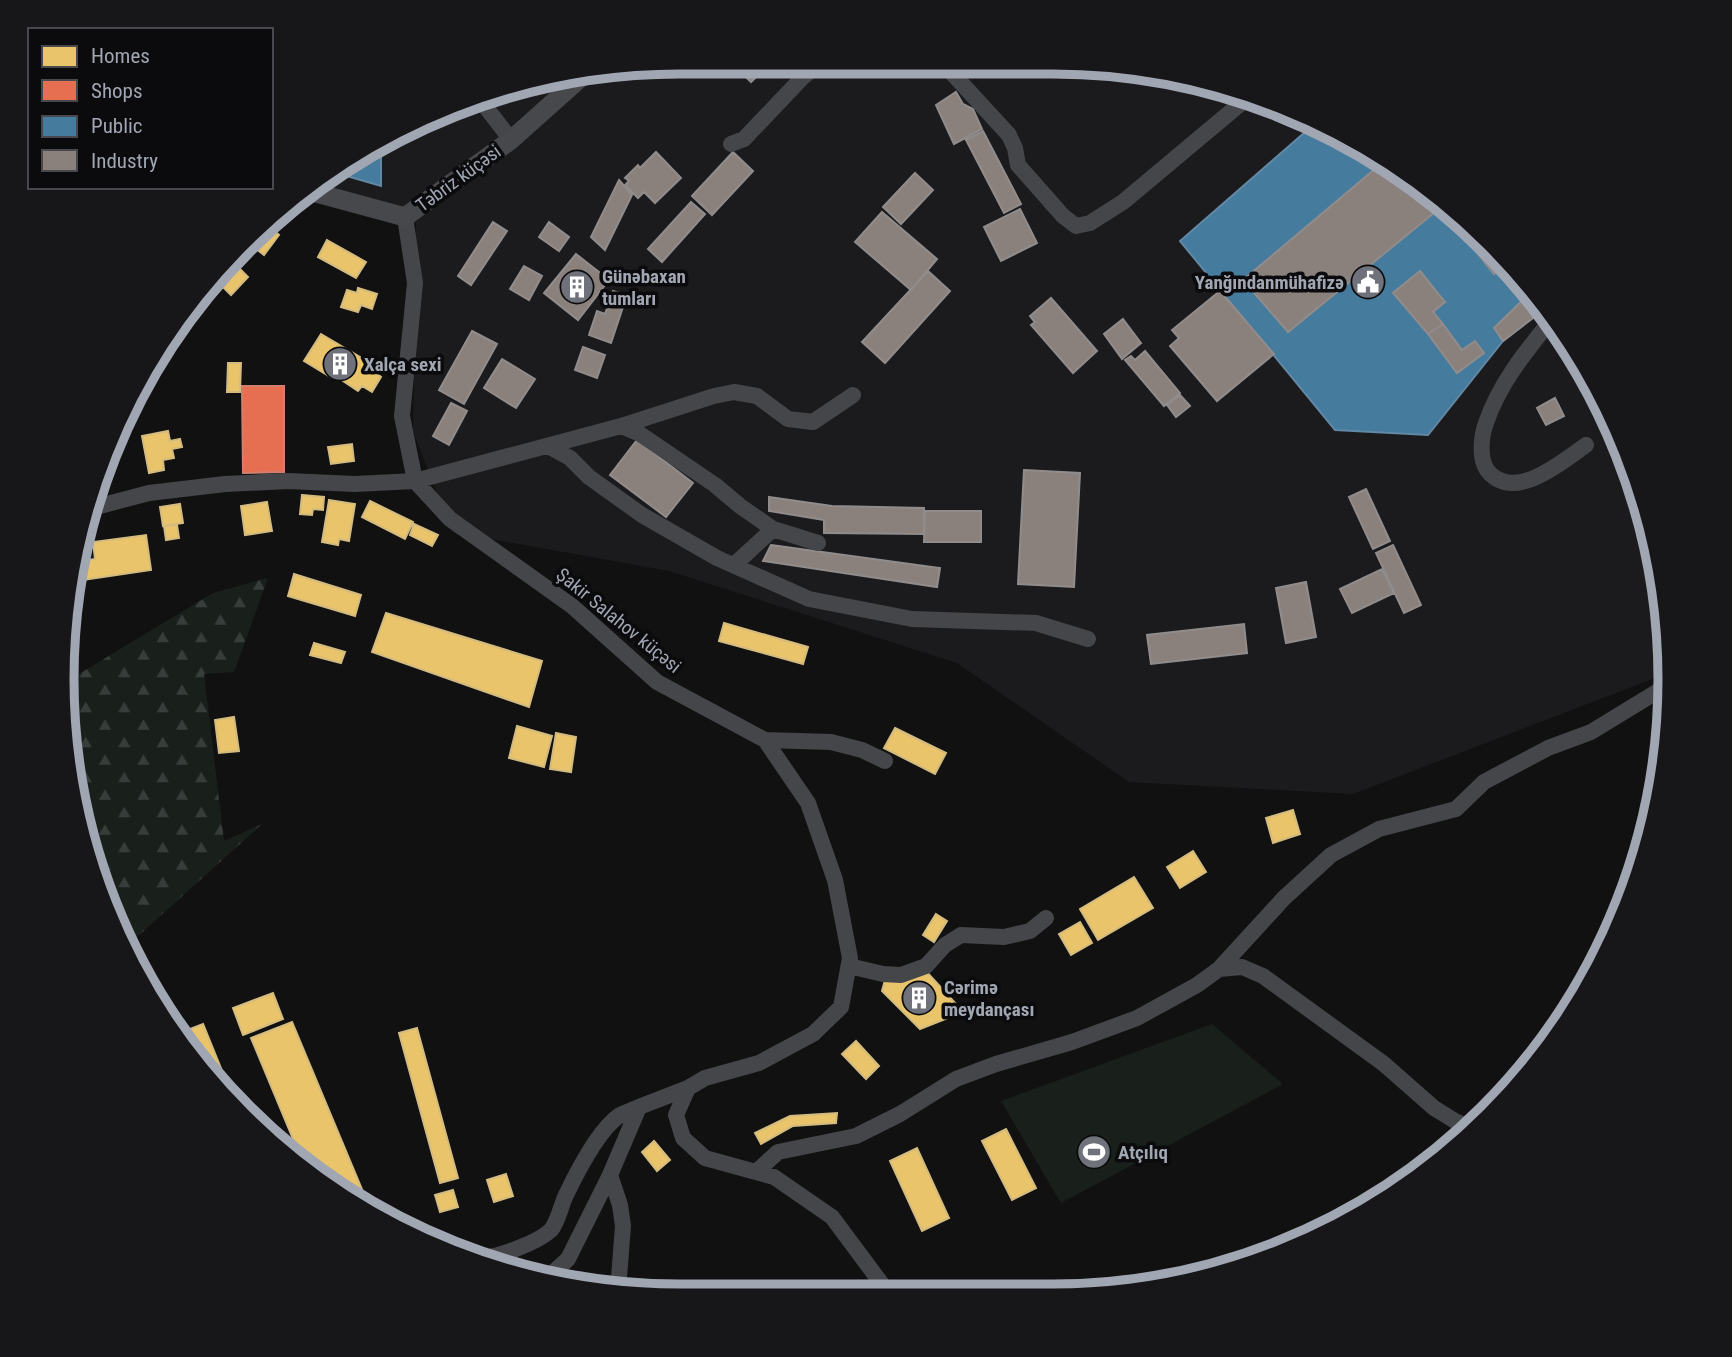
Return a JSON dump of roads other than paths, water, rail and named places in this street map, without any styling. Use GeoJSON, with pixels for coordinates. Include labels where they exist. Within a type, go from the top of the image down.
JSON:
{"type":"FeatureCollection","features":[{"type":"Feature","properties":{"kind":"main road","name":"Təbriz küçəsi"},"geometry":{"type":"LineString","coordinates":[[318,193],[405,217],[511,140],[576,83]]}},
{"type":"Feature","properties":{"kind":"street"},"geometry":{"type":"LineString","coordinates":[[731,144],[744,139],[807,74]]}},
{"type":"Feature","properties":{"kind":"street"},"geometry":{"type":"LineString","coordinates":[[953,74],[1009,135],[1018,165],[1063,216],[1076,226],[1090,223],[1122,202],[1240,104]]}},
{"type":"Feature","properties":{"kind":"street"},"geometry":{"type":"LineString","coordinates":[[485,106],[511,140]]}},
{"type":"Feature","properties":{"kind":"street"},"geometry":{"type":"LineString","coordinates":[[405,217],[415,283],[402,416],[415,481]]}},
{"type":"Feature","properties":{"kind":"street"},"geometry":{"type":"LineString","coordinates":[[1546,327],[1504,383],[1485,424],[1482,453],[1484,464],[1496,478],[1506,482],[1522,482],[1542,474],[1586,445]]}},
{"type":"Feature","properties":{"kind":"street"},"geometry":{"type":"LineString","coordinates":[[99,506],[149,493],[225,484],[415,481],[621,426],[713,396],[734,392],[757,397],[788,419],[813,422],[853,395]]}},
{"type":"Feature","properties":{"kind":"street"},"geometry":{"type":"LineString","coordinates":[[621,426],[640,434],[715,485],[773,530],[818,543]]}},
{"type":"Feature","properties":{"kind":"street"},"geometry":{"type":"LineString","coordinates":[[548,446],[570,458],[589,477],[642,514],[717,558],[808,599],[912,620],[1036,623],[1088,639]]}},
{"type":"Feature","properties":{"kind":"street","name":"Şakir Salahov küçəsi"},"geometry":{"type":"LineString","coordinates":[[415,481],[450,519],[572,606],[657,682],[765,740],[808,803],[835,880],[850,958],[841,1007],[813,1034],[759,1063],[705,1078],[688,1088],[621,1114],[607,1126],[583,1163],[552,1229],[528,1245],[497,1255]]}},
{"type":"Feature","properties":{"kind":"street"},"geometry":{"type":"LineString","coordinates":[[734,565],[773,530]]}},
{"type":"Feature","properties":{"kind":"street"},"geometry":{"type":"LineString","coordinates":[[756,1172],[778,1152],[856,1136],[900,1114],[956,1079],[1137,1018],[1197,985],[1219,969],[1284,898],[1331,855],[1379,829],[1456,809],[1484,782],[1548,748],[1591,732],[1658,691]]}},
{"type":"Feature","properties":{"kind":"street"},"geometry":{"type":"LineString","coordinates":[[765,740],[831,742],[862,750],[885,761]]}},
{"type":"Feature","properties":{"kind":"street"},"geometry":{"type":"LineString","coordinates":[[849,966],[901,975],[926,966],[945,944],[961,936],[1004,937],[1030,931],[1046,918]]}},
{"type":"Feature","properties":{"kind":"street"},"geometry":{"type":"LineString","coordinates":[[1219,969],[1241,967],[1263,976],[1384,1064],[1434,1108],[1462,1124]]}},
{"type":"Feature","properties":{"kind":"street"},"geometry":{"type":"LineString","coordinates":[[688,1088],[676,1115],[683,1138],[705,1158],[774,1177],[832,1217],[882,1284]]}},
{"type":"Feature","properties":{"kind":"street"},"geometry":{"type":"LineString","coordinates":[[555,1271],[568,1259],[610,1175],[639,1107]]}},
{"type":"Feature","properties":{"kind":"street"},"geometry":{"type":"LineString","coordinates":[[610,1175],[620,1205],[623,1226],[619,1280]]}},
{"type":"Feature","properties":{"kind":"place","name":"Yanğındanmühafizə"},"geometry":{"type":"Point","coordinates":[1368,282]}},
{"type":"Feature","properties":{"kind":"place","name":"Günəbaxan tumları"},"geometry":{"type":"Point","coordinates":[577,287]}},
{"type":"Feature","properties":{"kind":"place","name":"Xalça sexi"},"geometry":{"type":"Point","coordinates":[340,364]}},
{"type":"Feature","properties":{"kind":"place","name":"Cərimə meydançası"},"geometry":{"type":"Point","coordinates":[919,998]}},
{"type":"Feature","properties":{"kind":"place","name":"Atçılıq"},"geometry":{"type":"Point","coordinates":[1094,1152]}}]}
